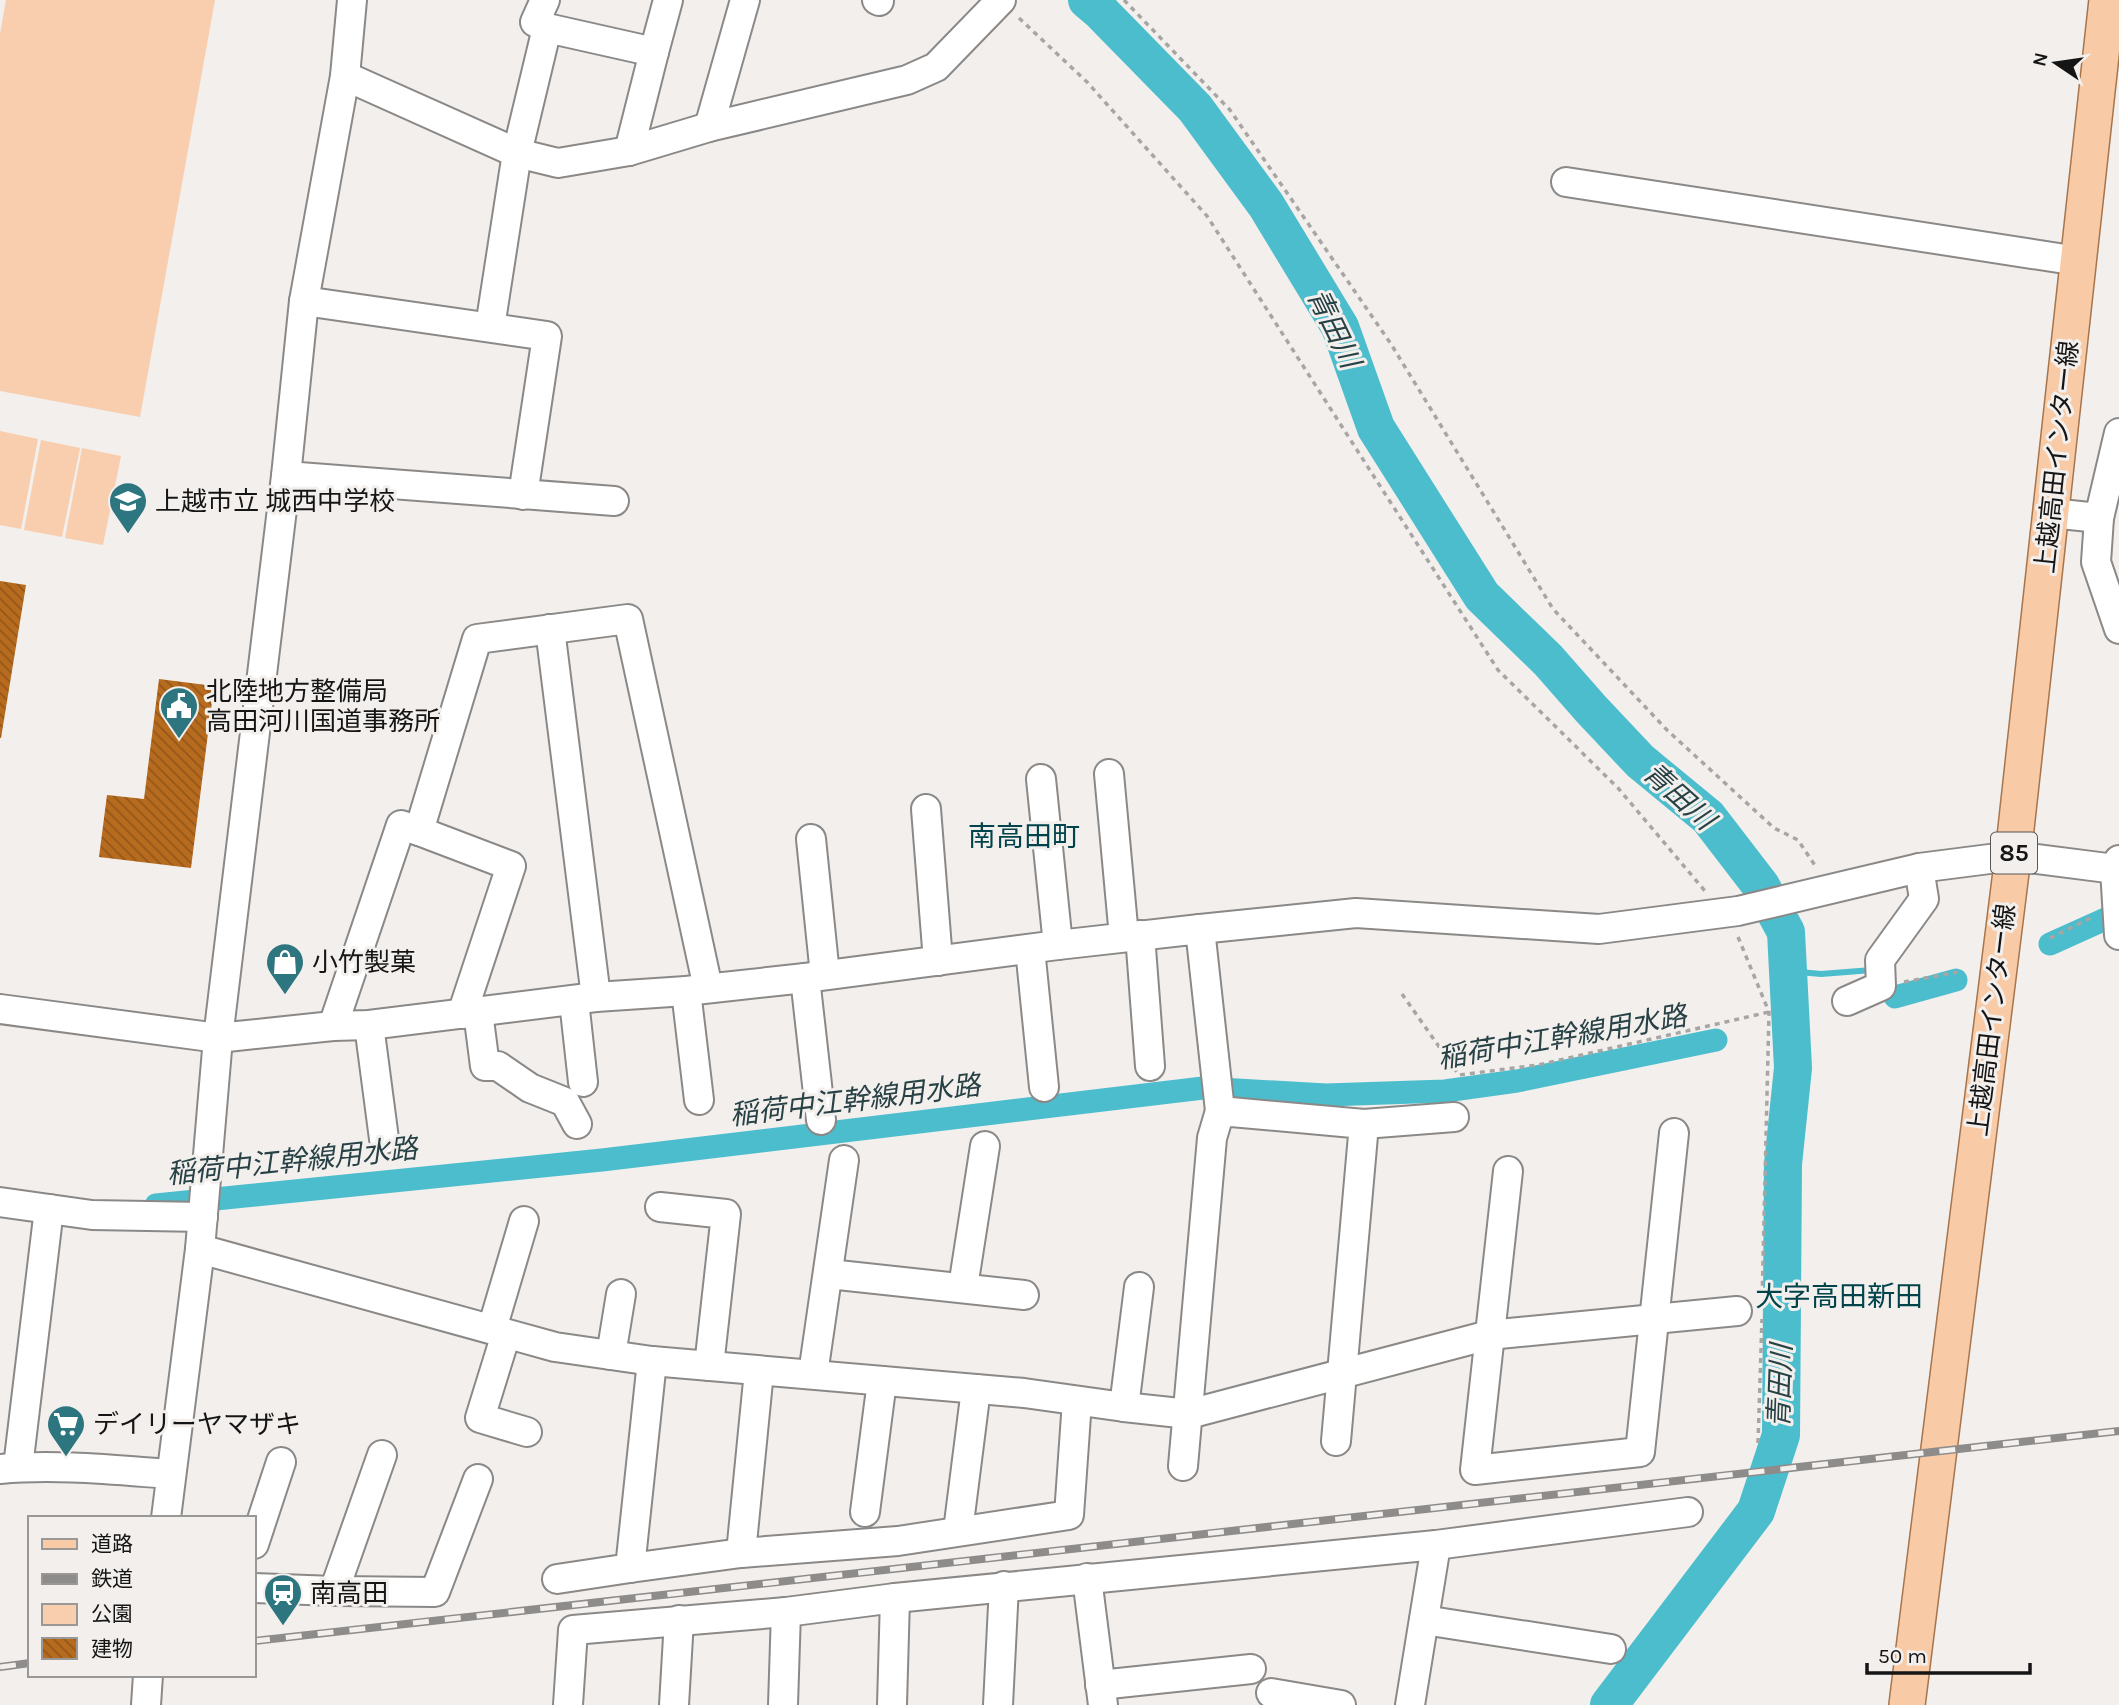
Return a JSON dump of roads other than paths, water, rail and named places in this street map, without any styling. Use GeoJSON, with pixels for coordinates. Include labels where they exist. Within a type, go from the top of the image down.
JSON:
{"type":"FeatureCollection","features":[{"type":"Feature","properties":{"kind":"main road","name":"上越高田インター線"},"geometry":{"type":"LineString","coordinates":[[1907,1705],[2013,856],[2106,0]]}},
{"type":"Feature","properties":{"kind":"street"},"geometry":{"type":"LineString","coordinates":[[166,1516],[200,1249],[218,1038],[286,476],[304,301],[345,76],[352,0]]}},
{"type":"Feature","properties":{"kind":"street"},"geometry":{"type":"LineString","coordinates":[[545,0],[535,22],[547,28],[654,52]]}},
{"type":"Feature","properties":{"kind":"street"},"geometry":{"type":"LineString","coordinates":[[629,151],[667,0]]}},
{"type":"Feature","properties":{"kind":"street"},"geometry":{"type":"LineString","coordinates":[[709,127],[746,0]]}},
{"type":"Feature","properties":{"kind":"street"},"geometry":{"type":"LineString","coordinates":[[345,76],[517,153],[558,163],[629,151],[709,127],[907,80],[936,67],[1000,0]]}},
{"type":"Feature","properties":{"kind":"street"},"geometry":{"type":"LineString","coordinates":[[490,327],[517,153],[547,28]]}},
{"type":"Feature","properties":{"kind":"street"},"geometry":{"type":"LineString","coordinates":[[1566,182],[2078,261]]}},
{"type":"Feature","properties":{"kind":"street"},"geometry":{"type":"LineString","coordinates":[[304,301],[547,336],[523,495]]}},
{"type":"Feature","properties":{"kind":"street"},"geometry":{"type":"LineString","coordinates":[[2119,433],[2099,518],[2096,562],[2119,629]]}},
{"type":"Feature","properties":{"kind":"street"},"geometry":{"type":"LineString","coordinates":[[286,476],[614,501]]}},
{"type":"Feature","properties":{"kind":"street"},"geometry":{"type":"LineString","coordinates":[[2051,513],[2099,518]]}},
{"type":"Feature","properties":{"kind":"street"},"geometry":{"type":"LineString","coordinates":[[419,831],[477,639],[628,619],[697,989],[699,1100]]}},
{"type":"Feature","properties":{"kind":"street"},"geometry":{"type":"LineString","coordinates":[[550,629],[585,999],[583,1082]]}},
{"type":"Feature","properties":{"kind":"street"},"geometry":{"type":"LineString","coordinates":[[1109,774],[1150,1066]]}},
{"type":"Feature","properties":{"kind":"street"},"geometry":{"type":"LineString","coordinates":[[1041,779],[1044,1087]]}},
{"type":"Feature","properties":{"kind":"street"},"geometry":{"type":"LineString","coordinates":[[926,809],[939,961]]}},
{"type":"Feature","properties":{"kind":"street"},"geometry":{"type":"LineString","coordinates":[[332,1026],[401,825],[511,866],[470,1013],[485,1066],[498,1066],[530,1088],[565,1102],[577,1124]]}},
{"type":"Feature","properties":{"kind":"street"},"geometry":{"type":"LineString","coordinates":[[811,839],[821,1120]]}},
{"type":"Feature","properties":{"kind":"street"},"geometry":{"type":"LineString","coordinates":[[0,1009],[218,1038],[332,1026],[369,1025],[585,999],[697,989],[1132,936],[1356,913],[1599,929],[1731,912],[1919,868],[2013,856],[2117,864],[2118,922]]}},
{"type":"Feature","properties":{"kind":"street"},"geometry":{"type":"LineString","coordinates":[[1847,1002],[1881,975],[1924,899],[1919,868]]}},
{"type":"Feature","properties":{"kind":"street"},"geometry":{"type":"LineString","coordinates":[[1183,1466],[1212,1138],[1220,1111],[1200,929]]}},
{"type":"Feature","properties":{"kind":"street"},"geometry":{"type":"LineString","coordinates":[[369,1025],[384,1139]]}},
{"type":"Feature","properties":{"kind":"street"},"geometry":{"type":"LineString","coordinates":[[1220,1111],[1364,1124],[1454,1117]]}},
{"type":"Feature","properties":{"kind":"street"},"geometry":{"type":"LineString","coordinates":[[1336,1441],[1364,1124]]}},
{"type":"Feature","properties":{"kind":"street"},"geometry":{"type":"LineString","coordinates":[[1508,1171],[1475,1471],[1640,1452],[1674,1133]]}},
{"type":"Feature","properties":{"kind":"street"},"geometry":{"type":"LineString","coordinates":[[963,1287],[985,1146]]}},
{"type":"Feature","properties":{"kind":"street"},"geometry":{"type":"LineString","coordinates":[[813,1374],[844,1160]]}},
{"type":"Feature","properties":{"kind":"street"},"geometry":{"type":"LineString","coordinates":[[0,1202],[92,1215],[203,1217]]}},
{"type":"Feature","properties":{"kind":"street"},"geometry":{"type":"LineString","coordinates":[[660,1207],[726,1214],[709,1366]]}},
{"type":"Feature","properties":{"kind":"street"},"geometry":{"type":"LineString","coordinates":[[49,1209],[9,1468],[90,1468],[170,1474]]}},
{"type":"Feature","properties":{"kind":"street"},"geometry":{"type":"LineString","coordinates":[[524,1221],[480,1418],[527,1432]]}},
{"type":"Feature","properties":{"kind":"street"},"geometry":{"type":"LineString","coordinates":[[200,1249],[555,1347],[652,1361],[1024,1393],[1189,1414],[1489,1335],[1753,1311]]}},
{"type":"Feature","properties":{"kind":"street"},"geometry":{"type":"LineString","coordinates":[[829,1274],[1024,1295]]}},
{"type":"Feature","properties":{"kind":"street"},"geometry":{"type":"LineString","coordinates":[[1124,1407],[1139,1287]]}},
{"type":"Feature","properties":{"kind":"street"},"geometry":{"type":"LineString","coordinates":[[611,1355],[621,1294]]}},
{"type":"Feature","properties":{"kind":"street"},"geometry":{"type":"LineString","coordinates":[[630,1568],[652,1361]]}},
{"type":"Feature","properties":{"kind":"street"},"geometry":{"type":"LineString","coordinates":[[741,1553],[759,1371]]}},
{"type":"Feature","properties":{"kind":"street"},"geometry":{"type":"LineString","coordinates":[[865,1512],[882,1381]]}},
{"type":"Feature","properties":{"kind":"street"},"geometry":{"type":"LineString","coordinates":[[958,1531],[976,1389]]}},
{"type":"Feature","properties":{"kind":"street"},"geometry":{"type":"LineString","coordinates":[[557,1579],[741,1553],[898,1541],[1069,1515],[1077,1401]]}},
{"type":"Feature","properties":{"kind":"street"},"geometry":{"type":"LineString","coordinates":[[334,1591],[382,1455]]}},
{"type":"Feature","properties":{"kind":"street"},"geometry":{"type":"LineString","coordinates":[[256,1538],[281,1462]]}},
{"type":"Feature","properties":{"kind":"street"},"geometry":{"type":"LineString","coordinates":[[256,1588],[435,1592],[478,1479]]}},
{"type":"Feature","properties":{"kind":"street"},"geometry":{"type":"LineString","coordinates":[[568,1705],[573,1630],[786,1612],[1004,1586],[1436,1545],[1688,1512]]}},
{"type":"Feature","properties":{"kind":"street"},"geometry":{"type":"LineString","coordinates":[[1410,1705],[1436,1545]]}},
{"type":"Feature","properties":{"kind":"street"},"geometry":{"type":"LineString","coordinates":[[1087,1578],[1101,1695],[1251,1669]]}},
{"type":"Feature","properties":{"kind":"street"},"geometry":{"type":"LineString","coordinates":[[998,1705],[1004,1586]]}},
{"type":"Feature","properties":{"kind":"street"},"geometry":{"type":"LineString","coordinates":[[892,1705],[895,1598]]}},
{"type":"Feature","properties":{"kind":"street"},"geometry":{"type":"LineString","coordinates":[[783,1705],[786,1612]]}},
{"type":"Feature","properties":{"kind":"street"},"geometry":{"type":"LineString","coordinates":[[674,1705],[679,1619]]}},
{"type":"Feature","properties":{"kind":"street"},"geometry":{"type":"LineString","coordinates":[[1424,1620],[1611,1649]]}},
{"type":"Feature","properties":{"kind":"street"},"geometry":{"type":"LineString","coordinates":[[148,1677],[148,1705]]}},
{"type":"Feature","properties":{"kind":"street"},"geometry":{"type":"LineString","coordinates":[[1271,1693],[1341,1705]]}},
{"type":"Feature","properties":{"kind":"waterway","name":"青田川"},"geometry":{"type":"LineString","coordinates":[[1087,0],[1195,108],[1266,205],[1340,327],[1376,428],[1482,596],[1548,660],[1640,761],[1708,817],[1761,886],[1786,932],[1793,1068],[1783,1164],[1781,1435],[1756,1511],[1609,1705]]}},
{"type":"Feature","properties":{"kind":"waterway","name":"稲荷中江幹線用水路"},"geometry":{"type":"LineString","coordinates":[[2050,944],[2119,913]]}},
{"type":"Feature","properties":{"kind":"waterway"},"geometry":{"type":"LineString","coordinates":[[1788,971],[1821,974],[1872,970]]}},
{"type":"Feature","properties":{"kind":"waterway","name":"稲荷中江幹線用水路"},"geometry":{"type":"LineString","coordinates":[[1895,997],[1956,980]]}},
{"type":"Feature","properties":{"kind":"waterway","name":"稲荷中江幹線用水路"},"geometry":{"type":"LineString","coordinates":[[1895,990],[1895,997]]}},
{"type":"Feature","properties":{"kind":"waterway","name":"稲荷中江幹線用水路"},"geometry":{"type":"LineString","coordinates":[[156,1205],[602,1160],[1203,1088],[1326,1095],[1445,1091],[1517,1081],[1716,1040]]}},
{"type":"Feature","properties":{"kind":"railway"},"geometry":{"type":"LineString","coordinates":[[256,1641],[2119,1431]]}},
{"type":"Feature","properties":{"kind":"railway"},"geometry":{"type":"LineString","coordinates":[[0,1667],[28,1663]]}},
{"type":"Feature","properties":{"kind":"place","name":"上越市立 城西中学校"},"geometry":{"type":"Point","coordinates":[128,535]}},
{"type":"Feature","properties":{"kind":"place","name":"北陸地方整備局 高田河川国道事務所"},"geometry":{"type":"Point","coordinates":[179,740]}},
{"type":"Feature","properties":{"kind":"place","name":"小竹製菓"},"geometry":{"type":"Point","coordinates":[285,996]}},
{"type":"Feature","properties":{"kind":"place","name":"デイリーヤマザキ"},"geometry":{"type":"Point","coordinates":[66,1458]}},
{"type":"Feature","properties":{"kind":"place","name":"南高田"},"geometry":{"type":"Point","coordinates":[283,1627]}},
{"type":"Feature","properties":{"kind":"district","name":"南高田町"},"geometry":{"type":"Point","coordinates":[1024,836]}},
{"type":"Feature","properties":{"kind":"district","name":"大字高田新田"},"geometry":{"type":"Point","coordinates":[1839,1296]}}]}
